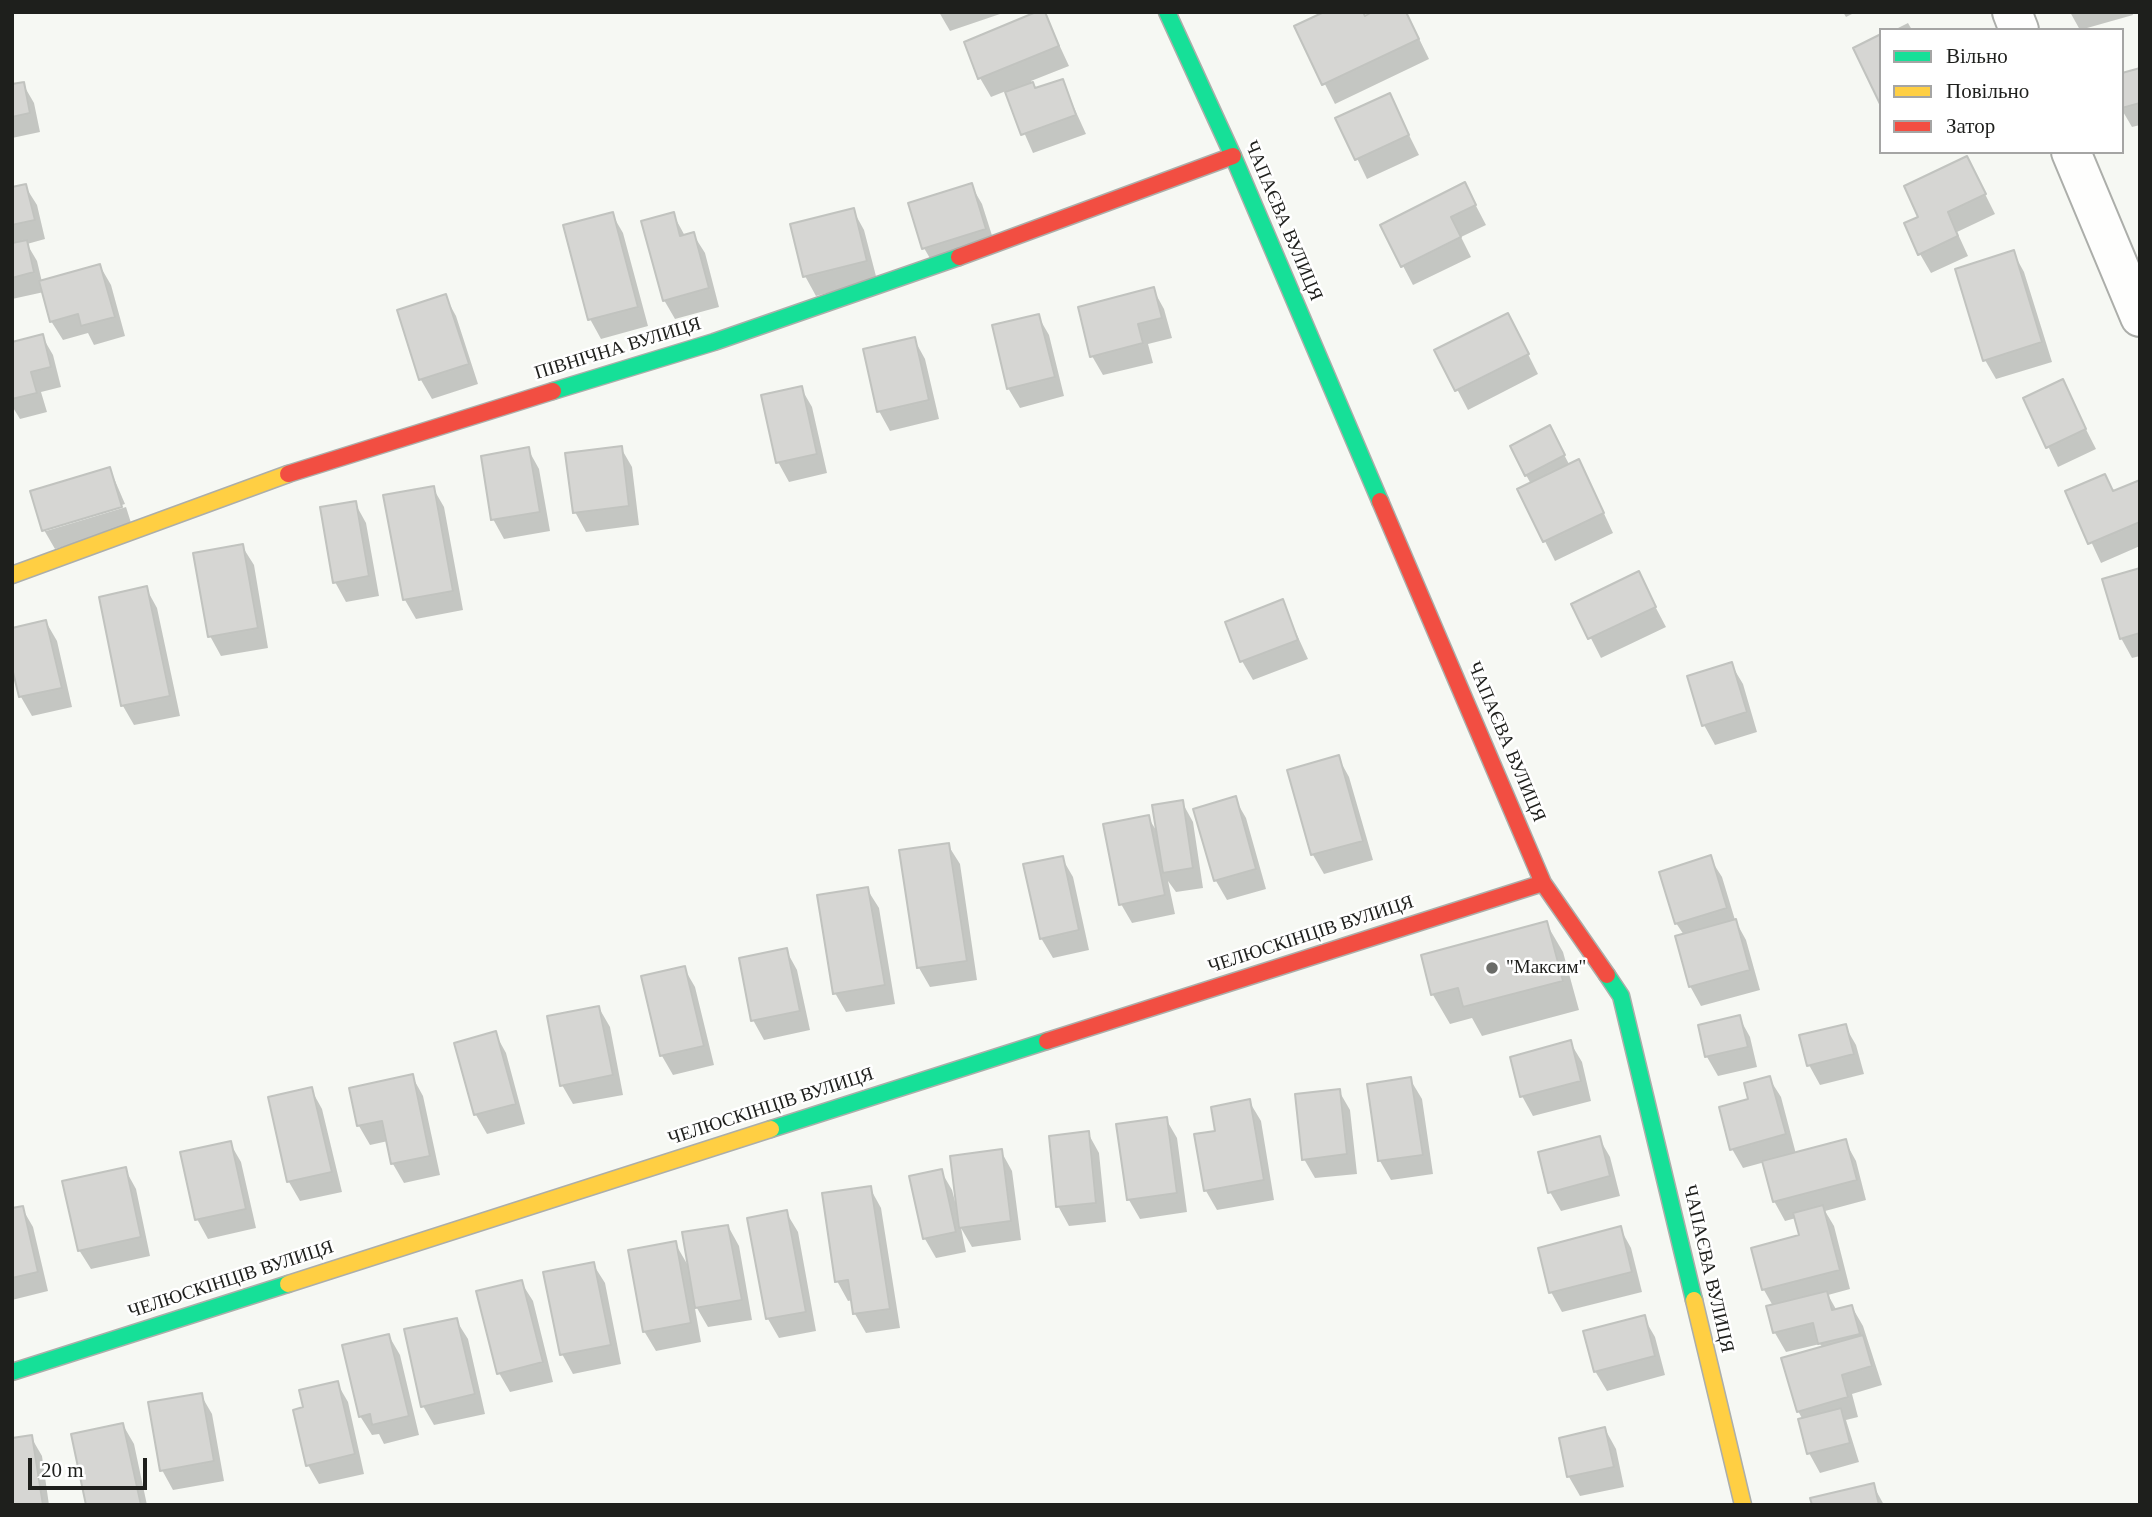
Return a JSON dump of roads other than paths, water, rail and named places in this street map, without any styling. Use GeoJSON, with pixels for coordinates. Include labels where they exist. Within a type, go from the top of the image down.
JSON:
{"type":"FeatureCollection","features":[{"type":"Feature","properties":{"kind":"street","name":"ЧАПАЄВА ВУЛИЦЯ"},"geometry":{"type":"LineString","coordinates":[[1167,12],[1233,156],[1543,883],[1621,996],[1743,1505]]}},
{"type":"Feature","properties":{"kind":"street"},"geometry":{"type":"LineString","coordinates":[[2012,12],[2019,28]]}},
{"type":"Feature","properties":{"kind":"street"},"geometry":{"type":"LineString","coordinates":[[2072,154],[2140,317]]}},
{"type":"Feature","properties":{"kind":"street","name":"ПІВНІЧНА ВУЛИЦЯ"},"geometry":{"type":"LineString","coordinates":[[12,575],[323,461],[714,342],[1047,226],[1233,156]]}},
{"type":"Feature","properties":{"kind":"street","name":"ЧЕЛЮСКІНЦІВ ВУЛИЦЯ"},"geometry":{"type":"LineString","coordinates":[[12,1372],[1543,883]]}},
{"type":"Feature","properties":{"kind":"place","name":"\"Максим\""},"geometry":{"type":"Point","coordinates":[1492,968]}}]}
